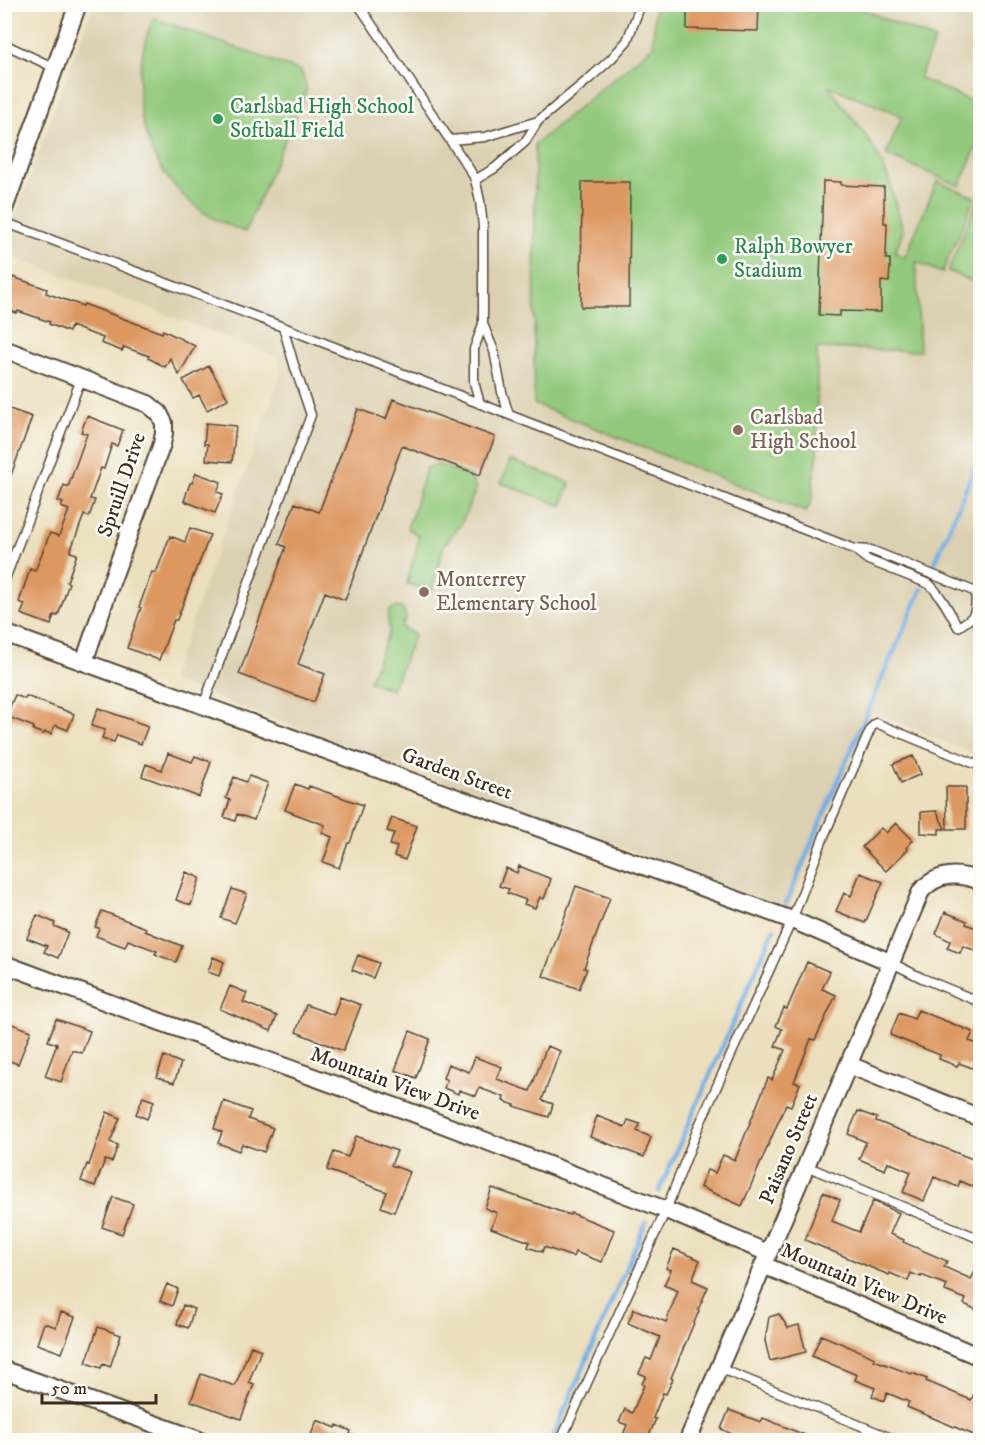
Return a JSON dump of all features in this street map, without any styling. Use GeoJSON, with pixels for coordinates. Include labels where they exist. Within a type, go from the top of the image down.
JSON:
{"type":"FeatureCollection","features":[{"type":"Feature","properties":{"kind":"street"},"geometry":{"type":"LineString","coordinates":[[4,208],[10,177],[55,68],[78,4]]}},
{"type":"Feature","properties":{"kind":"street","name":"Spruill Drive"},"geometry":{"type":"LineString","coordinates":[[4,349],[148,404],[159,413],[164,423],[159,456],[84,662]]}},
{"type":"Feature","properties":{"kind":"street","name":"Garden Street"},"geometry":{"type":"LineString","coordinates":[[4,633],[792,920],[892,963]]}},
{"type":"Feature","properties":{"kind":"street","name":"Paisano Street"},"geometry":{"type":"LineString","coordinates":[[688,1440],[921,891],[936,879],[950,876],[960,875],[981,881]]}},
{"type":"Feature","properties":{"kind":"street","name":"Mountain View Drive"},"geometry":{"type":"LineString","coordinates":[[4,964],[413,1113],[666,1210],[765,1259],[981,1357]]}},
{"type":"Feature","properties":{"kind":"street"},"geometry":{"type":"LineString","coordinates":[[849,1065],[981,1118]]}},
{"type":"Feature","properties":{"kind":"street"},"geometry":{"type":"LineString","coordinates":[[4,1370],[199,1440]]}},
{"type":"Feature","properties":{"kind":"lane"},"geometry":{"type":"LineString","coordinates":[[358,4],[475,180],[483,226],[483,324],[474,349],[474,382],[480,404]]}},
{"type":"Feature","properties":{"kind":"lane"},"geometry":{"type":"LineString","coordinates":[[475,180],[495,168],[525,142],[538,121],[611,59],[627,41],[640,4]]}},
{"type":"Feature","properties":{"kind":"lane"},"geometry":{"type":"LineString","coordinates":[[4,44],[55,68]]}},
{"type":"Feature","properties":{"kind":"lane"},"geometry":{"type":"LineString","coordinates":[[450,140],[485,137],[538,121]]}},
{"type":"Feature","properties":{"kind":"lane"},"geometry":{"type":"LineString","coordinates":[[4,222],[283,327],[854,549],[868,560],[929,584],[938,594],[958,627],[972,619],[975,614],[976,592],[871,550],[854,549]]}},
{"type":"Feature","properties":{"kind":"lane"},"geometry":{"type":"LineString","coordinates":[[483,324],[494,351],[509,416]]}},
{"type":"Feature","properties":{"kind":"lane"},"geometry":{"type":"LineString","coordinates":[[203,706],[311,415],[283,327]]}},
{"type":"Feature","properties":{"kind":"lane"},"geometry":{"type":"LineString","coordinates":[[4,582],[81,379]]}},
{"type":"Feature","properties":{"kind":"lane"},"geometry":{"type":"LineString","coordinates":[[561,1440],[666,1210],[698,1128],[792,920],[824,836],[871,728],[876,723],[981,766]]}},
{"type":"Feature","properties":{"kind":"lane"},"geometry":{"type":"LineString","coordinates":[[892,963],[981,1002]]}},
{"type":"Feature","properties":{"kind":"lane"},"geometry":{"type":"LineString","coordinates":[[806,1166],[981,1239]]}},
{"type":"Feature","properties":{"kind":"lane"},"geometry":{"type":"LineString","coordinates":[[719,1368],[896,1440]]}},
{"type":"Feature","properties":{"kind":"shaded area","name":"Carlsbad High School"},"geometry":{"type":"Polygon","coordinates":[[[93,5],[980,5],[980,757],[872,712],[789,909],[170,681],[281,374],[279,357],[5,254],[4,247],[93,5]]]}},
{"type":"Feature","properties":{"kind":"green space","name":"Ralph Bowyer Stadium"},"geometry":{"type":"Polygon","coordinates":[[[655,5],[861,5],[862,9],[935,40],[919,78],[980,105],[980,137],[960,186],[886,155],[902,116],[829,86],[863,131],[888,177],[903,230],[895,253],[905,257],[937,181],[975,197],[942,273],[916,262],[920,351],[817,348],[817,462],[813,479],[813,497],[806,512],[534,404],[535,144],[653,46],[655,5]]]}},
{"type":"Feature","properties":{"kind":"green space","name":"Carlsbad High School Softball Field"},"geometry":{"type":"Polygon","coordinates":[[[153,18],[301,71],[307,89],[245,232],[203,212],[181,193],[164,172],[151,149],[143,124],[139,99],[144,45],[153,18]]]}},
{"type":"Feature","properties":{"kind":"green space"},"geometry":{"type":"Polygon","coordinates":[[[980,194],[980,285],[948,271],[980,194]]]}},
{"type":"Feature","properties":{"kind":"green space"},"geometry":{"type":"Polygon","coordinates":[[[510,460],[570,483],[562,506],[501,483],[510,460]]]}},
{"type":"Feature","properties":{"kind":"green space"},"geometry":{"type":"Polygon","coordinates":[[[437,464],[470,476],[476,489],[461,524],[444,545],[432,591],[407,584],[418,535],[407,528],[426,468],[437,464]]]}},
{"type":"Feature","properties":{"kind":"green space"},"geometry":{"type":"Polygon","coordinates":[[[395,607],[401,608],[405,613],[406,620],[402,624],[403,629],[415,634],[392,690],[369,681],[389,632],[389,611],[395,607]]]}},
{"type":"Feature","properties":{"kind":"building"},"geometry":{"type":"Polygon","coordinates":[[[687,4],[759,4],[758,31],[687,29],[687,4]]]}},
{"type":"Feature","properties":{"kind":"building"},"geometry":{"type":"Polygon","coordinates":[[[823,181],[841,182],[841,185],[884,187],[884,223],[887,223],[886,259],[890,259],[890,266],[889,282],[881,281],[881,312],[840,311],[840,316],[819,315],[823,181]]]}},
{"type":"Feature","properties":{"kind":"building"},"geometry":{"type":"Polygon","coordinates":[[[582,182],[630,182],[629,307],[581,307],[582,182]]]}},
{"type":"Feature","properties":{"kind":"building"},"geometry":{"type":"Polygon","coordinates":[[[13,277],[47,289],[46,293],[83,306],[84,304],[162,333],[163,330],[195,346],[179,375],[170,358],[165,367],[148,358],[149,356],[124,347],[122,351],[101,343],[103,338],[71,326],[69,332],[49,324],[50,322],[18,311],[17,313],[4,309],[4,302],[13,277]]]}},
{"type":"Feature","properties":{"kind":"building"},"geometry":{"type":"Polygon","coordinates":[[[209,366],[228,399],[207,410],[199,395],[193,398],[183,380],[209,366]]]}},
{"type":"Feature","properties":{"kind":"building"},"geometry":{"type":"Polygon","coordinates":[[[393,399],[495,437],[480,475],[402,446],[345,600],[325,592],[298,664],[325,674],[314,702],[239,674],[286,547],[279,544],[295,503],[319,512],[358,409],[386,419],[393,399]]]}},
{"type":"Feature","properties":{"kind":"building"},"geometry":{"type":"Polygon","coordinates":[[[4,407],[32,417],[6,489],[4,489],[4,407]]]}},
{"type":"Feature","properties":{"kind":"building"},"geometry":{"type":"Polygon","coordinates":[[[87,416],[123,430],[117,446],[112,444],[104,469],[101,468],[90,499],[95,500],[89,517],[84,515],[70,552],[77,554],[67,582],[69,583],[58,616],[54,615],[51,625],[21,614],[25,604],[19,602],[30,569],[35,571],[50,533],[59,536],[69,510],[61,507],[63,503],[58,501],[64,485],[68,487],[87,434],[81,432],[87,416]]]}},
{"type":"Feature","properties":{"kind":"building"},"geometry":{"type":"Polygon","coordinates":[[[206,423],[236,426],[232,462],[206,460],[208,444],[204,444],[206,423]]]}},
{"type":"Feature","properties":{"kind":"building"},"geometry":{"type":"Polygon","coordinates":[[[196,473],[221,482],[217,492],[223,494],[215,513],[184,501],[196,473]]]}},
{"type":"Feature","properties":{"kind":"building"},"geometry":{"type":"Polygon","coordinates":[[[190,528],[210,535],[159,660],[127,648],[152,572],[156,573],[170,536],[185,542],[190,528]]]}},
{"type":"Feature","properties":{"kind":"building"},"geometry":{"type":"Polygon","coordinates":[[[15,695],[25,699],[26,696],[74,714],[68,730],[55,725],[51,734],[45,732],[44,734],[33,730],[34,727],[6,716],[15,695]]]}},
{"type":"Feature","properties":{"kind":"building"},"geometry":{"type":"Polygon","coordinates":[[[98,708],[148,726],[141,744],[117,735],[114,742],[102,738],[105,730],[91,726],[98,708]]]}},
{"type":"Feature","properties":{"kind":"building"},"geometry":{"type":"Polygon","coordinates":[[[168,753],[192,762],[195,756],[211,762],[199,797],[142,776],[146,764],[162,770],[168,753]]]}},
{"type":"Feature","properties":{"kind":"building"},"geometry":{"type":"Polygon","coordinates":[[[913,756],[921,774],[901,783],[893,764],[913,756]]]}},
{"type":"Feature","properties":{"kind":"building"},"geometry":{"type":"Polygon","coordinates":[[[249,776],[268,783],[254,820],[237,814],[235,821],[224,817],[230,800],[226,798],[234,777],[246,782],[249,776]]]}},
{"type":"Feature","properties":{"kind":"building"},"geometry":{"type":"Polygon","coordinates":[[[295,784],[308,789],[309,786],[363,805],[339,868],[323,862],[332,837],[322,833],[325,825],[285,810],[295,784]]]}},
{"type":"Feature","properties":{"kind":"building"},"geometry":{"type":"Polygon","coordinates":[[[946,787],[966,787],[966,829],[947,829],[946,787]]]}},
{"type":"Feature","properties":{"kind":"building"},"geometry":{"type":"Polygon","coordinates":[[[937,811],[945,829],[939,829],[939,834],[921,833],[921,812],[937,811]]]}},
{"type":"Feature","properties":{"kind":"building"},"geometry":{"type":"Polygon","coordinates":[[[392,818],[417,826],[405,860],[394,856],[397,847],[390,845],[394,833],[387,831],[392,818]]]}},
{"type":"Feature","properties":{"kind":"building"},"geometry":{"type":"Polygon","coordinates":[[[896,823],[913,840],[906,848],[908,849],[886,871],[862,847],[881,828],[886,833],[896,823]]]}},
{"type":"Feature","properties":{"kind":"building"},"geometry":{"type":"Polygon","coordinates":[[[519,866],[551,879],[544,899],[540,897],[535,908],[524,904],[526,900],[507,893],[509,889],[499,886],[506,868],[517,873],[519,866]]]}},
{"type":"Feature","properties":{"kind":"building"},"geometry":{"type":"Polygon","coordinates":[[[186,872],[200,878],[191,905],[176,900],[186,872]]]}},
{"type":"Feature","properties":{"kind":"building"},"geometry":{"type":"Polygon","coordinates":[[[860,873],[883,882],[865,923],[836,911],[844,893],[851,896],[860,873]]]}},
{"type":"Feature","properties":{"kind":"building"},"geometry":{"type":"Polygon","coordinates":[[[576,886],[610,898],[584,968],[587,969],[579,989],[543,976],[576,886]]]}},
{"type":"Feature","properties":{"kind":"building"},"geometry":{"type":"Polygon","coordinates":[[[232,889],[247,894],[235,923],[221,918],[232,889]]]}},
{"type":"Feature","properties":{"kind":"building"},"geometry":{"type":"Polygon","coordinates":[[[102,911],[146,928],[145,931],[182,946],[176,962],[155,954],[157,951],[128,940],[125,947],[96,936],[99,928],[95,927],[102,911]]]}},
{"type":"Feature","properties":{"kind":"building"},"geometry":{"type":"Polygon","coordinates":[[[945,912],[981,930],[981,943],[977,951],[963,946],[960,953],[947,948],[950,941],[936,934],[945,912]]]}},
{"type":"Feature","properties":{"kind":"building"},"geometry":{"type":"Polygon","coordinates":[[[37,915],[68,932],[58,958],[44,952],[47,946],[27,938],[37,915]]]}},
{"type":"Feature","properties":{"kind":"building"},"geometry":{"type":"Polygon","coordinates":[[[358,955],[379,963],[373,978],[352,970],[358,955]]]}},
{"type":"Feature","properties":{"kind":"building"},"geometry":{"type":"Polygon","coordinates":[[[213,957],[224,962],[219,976],[208,972],[213,957]]]}},
{"type":"Feature","properties":{"kind":"building"},"geometry":{"type":"Polygon","coordinates":[[[807,962],[830,972],[822,989],[836,995],[815,1040],[811,1039],[794,1082],[800,1084],[791,1106],[786,1104],[742,1206],[700,1187],[707,1170],[715,1173],[723,1155],[735,1160],[768,1078],[772,1080],[785,1050],[775,1046],[782,1029],[776,1026],[784,1008],[787,1009],[807,962]]]}},
{"type":"Feature","properties":{"kind":"building"},"geometry":{"type":"Polygon","coordinates":[[[230,986],[247,993],[243,1002],[277,1016],[271,1031],[220,1009],[230,986]]]}},
{"type":"Feature","properties":{"kind":"building"},"geometry":{"type":"Polygon","coordinates":[[[340,997],[361,1005],[343,1051],[296,1032],[306,1005],[334,1015],[340,997]]]}},
{"type":"Feature","properties":{"kind":"building"},"geometry":{"type":"Polygon","coordinates":[[[918,1010],[973,1032],[969,1041],[981,1045],[981,1056],[975,1069],[959,1063],[957,1066],[939,1059],[940,1055],[890,1035],[899,1013],[914,1019],[918,1010]]]}},
{"type":"Feature","properties":{"kind":"building"},"geometry":{"type":"Polygon","coordinates":[[[56,1019],[90,1031],[82,1053],[72,1050],[61,1082],[45,1076],[57,1044],[48,1041],[56,1019]]]}},
{"type":"Feature","properties":{"kind":"building"},"geometry":{"type":"Polygon","coordinates":[[[4,1021],[31,1031],[18,1064],[4,1059],[4,1021]]]}},
{"type":"Feature","properties":{"kind":"building"},"geometry":{"type":"Polygon","coordinates":[[[410,1031],[430,1039],[416,1078],[395,1070],[410,1031]]]}},
{"type":"Feature","properties":{"kind":"building"},"geometry":{"type":"Polygon","coordinates":[[[547,1046],[560,1051],[542,1100],[553,1104],[549,1117],[514,1106],[503,1101],[504,1097],[479,1088],[476,1096],[459,1090],[458,1094],[444,1088],[447,1080],[443,1078],[448,1064],[469,1072],[475,1057],[502,1067],[497,1079],[530,1091],[547,1046]]]}},
{"type":"Feature","properties":{"kind":"building"},"geometry":{"type":"Polygon","coordinates":[[[164,1056],[181,1063],[174,1083],[157,1077],[164,1056]]]}},
{"type":"Feature","properties":{"kind":"building"},"geometry":{"type":"Polygon","coordinates":[[[143,1097],[154,1101],[147,1119],[136,1114],[143,1097]]]}},
{"type":"Feature","properties":{"kind":"building"},"geometry":{"type":"Polygon","coordinates":[[[224,1101],[251,1111],[248,1119],[273,1128],[264,1152],[242,1144],[239,1151],[218,1143],[222,1132],[214,1128],[224,1101]]]}},
{"type":"Feature","properties":{"kind":"building"},"geometry":{"type":"Polygon","coordinates":[[[858,1111],[877,1118],[876,1121],[975,1160],[974,1163],[981,1166],[981,1190],[960,1181],[958,1187],[934,1177],[924,1201],[903,1192],[911,1172],[888,1162],[885,1170],[859,1159],[866,1142],[848,1134],[858,1111]]]}},
{"type":"Feature","properties":{"kind":"building"},"geometry":{"type":"Polygon","coordinates":[[[107,1112],[120,1118],[110,1142],[118,1145],[112,1162],[105,1160],[95,1186],[81,1181],[87,1164],[89,1165],[107,1112]]]}},
{"type":"Feature","properties":{"kind":"building"},"geometry":{"type":"Polygon","coordinates":[[[597,1116],[625,1127],[628,1120],[640,1124],[637,1131],[651,1137],[644,1157],[590,1137],[597,1116]]]}},
{"type":"Feature","properties":{"kind":"building"},"geometry":{"type":"Polygon","coordinates":[[[356,1136],[397,1151],[391,1165],[410,1172],[394,1212],[381,1207],[387,1192],[327,1170],[334,1152],[348,1157],[356,1136]]]}},
{"type":"Feature","properties":{"kind":"building"},"geometry":{"type":"Polygon","coordinates":[[[492,1188],[570,1215],[571,1213],[614,1230],[602,1262],[575,1252],[573,1257],[544,1247],[542,1252],[528,1247],[530,1242],[491,1228],[497,1213],[485,1208],[492,1188]]]}},
{"type":"Feature","properties":{"kind":"building"},"geometry":{"type":"Polygon","coordinates":[[[823,1192],[840,1200],[832,1221],[859,1232],[873,1201],[899,1213],[890,1234],[947,1261],[944,1267],[971,1279],[981,1258],[981,1302],[977,1310],[964,1304],[966,1299],[945,1291],[947,1285],[911,1273],[908,1281],[890,1273],[889,1275],[805,1240],[823,1192]]]}},
{"type":"Feature","properties":{"kind":"building"},"geometry":{"type":"Polygon","coordinates":[[[113,1197],[133,1204],[122,1234],[102,1227],[113,1197]]]}},
{"type":"Feature","properties":{"kind":"building"},"geometry":{"type":"Polygon","coordinates":[[[674,1249],[700,1260],[692,1280],[708,1287],[671,1378],[673,1379],[666,1394],[663,1393],[653,1418],[656,1419],[647,1440],[621,1440],[627,1425],[619,1422],[625,1409],[632,1413],[646,1376],[639,1373],[646,1358],[651,1360],[660,1337],[628,1323],[634,1309],[666,1322],[678,1291],[664,1285],[671,1270],[666,1268],[674,1249]]]}},
{"type":"Feature","properties":{"kind":"building"},"geometry":{"type":"Polygon","coordinates":[[[167,1284],[178,1289],[172,1306],[160,1301],[167,1284]]]}},
{"type":"Feature","properties":{"kind":"building"},"geometry":{"type":"Polygon","coordinates":[[[183,1305],[194,1309],[188,1328],[177,1324],[183,1305]]]}},
{"type":"Feature","properties":{"kind":"building"},"geometry":{"type":"Polygon","coordinates":[[[61,1312],[75,1317],[62,1353],[37,1344],[44,1323],[56,1327],[61,1312]]]}},
{"type":"Feature","properties":{"kind":"building"},"geometry":{"type":"Polygon","coordinates":[[[779,1314],[788,1328],[799,1325],[806,1352],[770,1361],[765,1341],[769,1317],[779,1314]]]}},
{"type":"Feature","properties":{"kind":"building"},"geometry":{"type":"Polygon","coordinates":[[[98,1327],[121,1335],[110,1367],[103,1364],[101,1368],[86,1363],[98,1327]]]}},
{"type":"Feature","properties":{"kind":"building"},"geometry":{"type":"Polygon","coordinates":[[[821,1335],[875,1358],[874,1360],[927,1379],[926,1381],[971,1400],[981,1379],[981,1438],[907,1407],[909,1402],[887,1393],[884,1401],[872,1396],[875,1388],[855,1380],[857,1375],[812,1356],[821,1335]]]}},
{"type":"Feature","properties":{"kind":"building"},"geometry":{"type":"Polygon","coordinates":[[[251,1346],[261,1350],[249,1382],[254,1384],[241,1419],[191,1401],[201,1374],[235,1386],[251,1346]]]}},
{"type":"Feature","properties":{"kind":"building"},"geometry":{"type":"Polygon","coordinates":[[[729,1410],[761,1422],[763,1418],[817,1440],[734,1440],[736,1436],[721,1429],[729,1410]]]}},
{"type":"Feature","properties":{"kind":"building"},"geometry":{"type":"Polygon","coordinates":[[[317,1420],[336,1428],[337,1425],[351,1431],[350,1434],[366,1440],[309,1440],[317,1420]]]}},
{"type":"Feature","properties":{"kind":"waterway"},"geometry":{"type":"LineString","coordinates":[[934,565],[980,455]]}},
{"type":"Feature","properties":{"kind":"waterway"},"geometry":{"type":"LineString","coordinates":[[786,903],[922,589]]}},
{"type":"Feature","properties":{"kind":"waterway"},"geometry":{"type":"LineString","coordinates":[[659,1191],[774,929]]}},
{"type":"Feature","properties":{"kind":"waterway"},"geometry":{"type":"LineString","coordinates":[[552,1440],[646,1222]]}},
{"type":"Feature","properties":{"kind":"place","name":"Carlsbad High School Softball Field"},"geometry":{"type":"Point","coordinates":[218,119]}},
{"type":"Feature","properties":{"kind":"place","name":"Ralph Bowyer Stadium"},"geometry":{"type":"Point","coordinates":[722,259]}},
{"type":"Feature","properties":{"kind":"place","name":"Carlsbad High School"},"geometry":{"type":"Point","coordinates":[738,430]}},
{"type":"Feature","properties":{"kind":"place","name":"Monterrey Elementary School"},"geometry":{"type":"Point","coordinates":[424,592]}}]}
